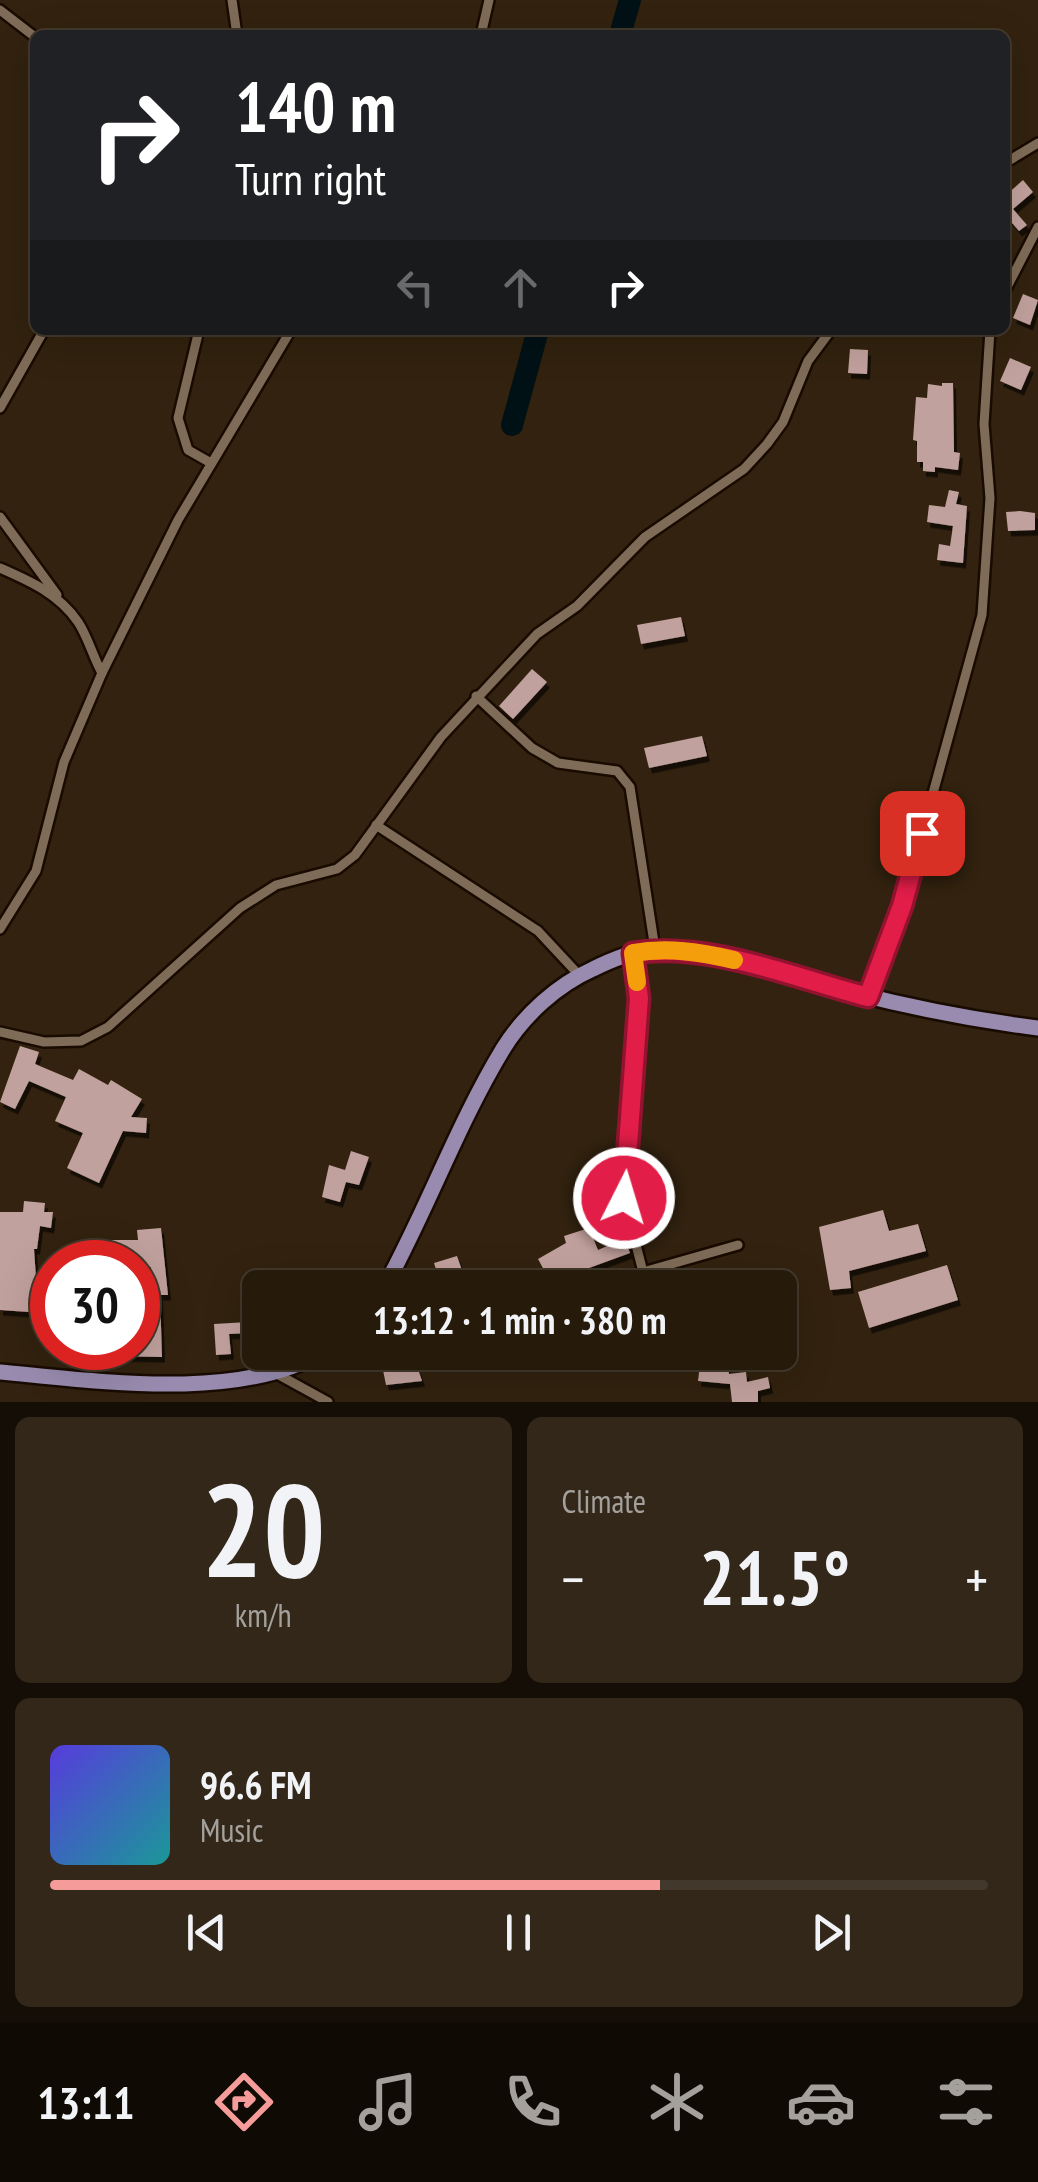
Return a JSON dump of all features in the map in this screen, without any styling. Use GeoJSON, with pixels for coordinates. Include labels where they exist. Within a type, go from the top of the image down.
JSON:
{"type":"FeatureCollection","features":[{"type":"Feature","properties":{"kind":"main road"},"geometry":{"type":"LineString","coordinates":[[392,1270],[437,1173],[504,1046],[541,1004],[578,975],[633,953],[655,949],[719,956],[952,1016],[1038,1028]]}},
{"type":"Feature","properties":{"kind":"main road"},"geometry":{"type":"LineString","coordinates":[[0,1372],[224,1387],[288,1370]]}},
{"type":"Feature","properties":{"kind":"street"},"geometry":{"type":"LineString","coordinates":[[232,0],[236,30]]}},
{"type":"Feature","properties":{"kind":"street"},"geometry":{"type":"LineString","coordinates":[[481,30],[488,0]]}},
{"type":"Feature","properties":{"kind":"street"},"geometry":{"type":"LineString","coordinates":[[0,10],[30,33]]}},
{"type":"Feature","properties":{"kind":"street"},"geometry":{"type":"LineString","coordinates":[[1010,160],[1038,143]]}},
{"type":"Feature","properties":{"kind":"street"},"geometry":{"type":"LineString","coordinates":[[1010,281],[1038,226]]}},
{"type":"Feature","properties":{"kind":"street"},"geometry":{"type":"LineString","coordinates":[[0,408],[41,335]]}},
{"type":"Feature","properties":{"kind":"street"},"geometry":{"type":"LineString","coordinates":[[199,335],[178,418],[188,450],[211,463]]}},
{"type":"Feature","properties":{"kind":"street"},"geometry":{"type":"LineString","coordinates":[[0,929],[36,872],[64,762],[102,673],[178,520],[289,335]]}},
{"type":"Feature","properties":{"kind":"street"},"geometry":{"type":"LineString","coordinates":[[0,1032],[44,1042],[81,1042],[108,1027],[240,908],[276,885],[337,869],[355,856],[441,737],[537,634],[577,606],[645,537],[744,469],[783,422],[808,362],[827,335]]}},
{"type":"Feature","properties":{"kind":"street"},"geometry":{"type":"LineString","coordinates":[[868,997],[902,906],[982,615],[990,498],[984,424],[990,335]]}},
{"type":"Feature","properties":{"kind":"street"},"geometry":{"type":"LineString","coordinates":[[0,516],[80,625],[102,673]]}},
{"type":"Feature","properties":{"kind":"street"},"geometry":{"type":"LineString","coordinates":[[0,568],[41,587],[63,604]]}},
{"type":"Feature","properties":{"kind":"street"},"geometry":{"type":"LineString","coordinates":[[476,696],[532,748],[558,763],[617,771],[630,788],[655,949]]}},
{"type":"Feature","properties":{"kind":"street"},"geometry":{"type":"LineString","coordinates":[[376,825],[538,931],[578,975]]}},
{"type":"Feature","properties":{"kind":"street"},"geometry":{"type":"LineString","coordinates":[[633,953],[639,998],[624,1198],[642,1270]]}},
{"type":"Feature","properties":{"kind":"street"},"geometry":{"type":"LineString","coordinates":[[650,1270],[738,1246]]}},
{"type":"Feature","properties":{"kind":"street"},"geometry":{"type":"LineString","coordinates":[[280,1374],[328,1402]]}},
{"type":"Feature","properties":{"kind":"building"},"geometry":{"type":"Polygon","coordinates":[[[1023,180],[1033,192],[1013,209],[1027,225],[1019,231],[1010,221],[1010,192],[1023,180]]]}},
{"type":"Feature","properties":{"kind":"building"},"geometry":{"type":"Polygon","coordinates":[[[1023,294],[1038,300],[1030,325],[1013,318],[1023,294]]]}},
{"type":"Feature","properties":{"kind":"building"},"geometry":{"type":"Polygon","coordinates":[[[850,349],[868,350],[867,374],[848,373],[850,349]]]}},
{"type":"Feature","properties":{"kind":"building"},"geometry":{"type":"Polygon","coordinates":[[[1010,358],[1031,367],[1021,390],[1000,381],[1010,358]]]}},
{"type":"Feature","properties":{"kind":"building"},"geometry":{"type":"Polygon","coordinates":[[[953,383],[958,470],[935,467],[935,472],[923,471],[923,462],[917,462],[917,441],[913,440],[916,397],[927,398],[928,384],[953,383]]]}},
{"type":"Feature","properties":{"kind":"building"},"geometry":{"type":"Polygon","coordinates":[[[949,490],[959,492],[956,504],[967,506],[963,563],[937,560],[939,544],[950,546],[953,526],[927,522],[929,505],[945,507],[949,490]]]}},
{"type":"Feature","properties":{"kind":"building"},"geometry":{"type":"Polygon","coordinates":[[[1006,512],[1035,513],[1035,530],[1008,531],[1006,512]]]}},
{"type":"Feature","properties":{"kind":"building"},"geometry":{"type":"Polygon","coordinates":[[[681,617],[685,636],[641,644],[637,625],[681,617]]]}},
{"type":"Feature","properties":{"kind":"building"},"geometry":{"type":"Polygon","coordinates":[[[532,669],[547,682],[513,719],[499,706],[532,669]]]}},
{"type":"Feature","properties":{"kind":"building"},"geometry":{"type":"Polygon","coordinates":[[[702,736],[707,756],[649,768],[644,748],[702,736]]]}},
{"type":"Feature","properties":{"kind":"building"},"geometry":{"type":"Polygon","coordinates":[[[20,1046],[39,1052],[35,1064],[73,1080],[79,1069],[108,1085],[111,1080],[142,1099],[131,1117],[147,1118],[146,1133],[123,1131],[99,1183],[67,1168],[83,1133],[55,1121],[66,1097],[29,1081],[15,1109],[0,1102],[20,1046]]]}},
{"type":"Feature","properties":{"kind":"building"},"geometry":{"type":"Polygon","coordinates":[[[351,1151],[369,1157],[359,1185],[346,1182],[340,1202],[322,1197],[329,1165],[345,1170],[351,1151]]]}},
{"type":"Feature","properties":{"kind":"building"},"geometry":{"type":"Polygon","coordinates":[[[24,1201],[45,1203],[44,1212],[53,1212],[51,1228],[40,1226],[38,1240],[30,1240],[29,1312],[0,1310],[0,1212],[23,1212],[24,1201]]]}},
{"type":"Feature","properties":{"kind":"building"},"geometry":{"type":"Polygon","coordinates":[[[883,1210],[889,1231],[918,1224],[926,1251],[849,1271],[851,1288],[830,1290],[819,1227],[883,1210]]]}},
{"type":"Feature","properties":{"kind":"building"},"geometry":{"type":"Polygon","coordinates":[[[620,1227],[630,1253],[583,1270],[544,1270],[538,1259],[566,1243],[564,1236],[589,1228],[598,1250],[614,1243],[610,1232],[620,1227]]]}},
{"type":"Feature","properties":{"kind":"building"},"geometry":{"type":"Polygon","coordinates":[[[161,1228],[168,1295],[160,1295],[160,1240],[138,1240],[137,1230],[161,1228]]]}},
{"type":"Feature","properties":{"kind":"building"},"geometry":{"type":"Polygon","coordinates":[[[457,1256],[462,1270],[436,1270],[434,1263],[457,1256]]]}},
{"type":"Feature","properties":{"kind":"building"},"geometry":{"type":"Polygon","coordinates":[[[947,1265],[958,1300],[869,1328],[858,1292],[947,1265]]]}},
{"type":"Feature","properties":{"kind":"building"},"geometry":{"type":"Polygon","coordinates":[[[242,1322],[242,1333],[229,1334],[231,1354],[216,1355],[214,1324],[242,1322]]]}},
{"type":"Feature","properties":{"kind":"building"},"geometry":{"type":"Polygon","coordinates":[[[383,1370],[418,1370],[422,1381],[386,1385],[383,1370]]]}},
{"type":"Feature","properties":{"kind":"building"},"geometry":{"type":"Polygon","coordinates":[[[699,1370],[728,1370],[729,1374],[746,1372],[747,1382],[768,1377],[770,1388],[758,1391],[758,1402],[732,1402],[730,1384],[698,1381],[699,1370]]]}},
{"type":"Feature","properties":{"kind":"waterway"},"geometry":{"type":"LineString","coordinates":[[621,30],[630,0]]}},
{"type":"Feature","properties":{"kind":"waterway"},"geometry":{"type":"LineString","coordinates":[[512,425],[537,335]]}},
{"type":"Feature","properties":{"kind":"slow traffic"},"geometry":{"type":"LineString","coordinates":[[637,982],[633,953],[687,950],[734,960]]}},
{"type":"Feature","properties":{"kind":"route"},"geometry":{"type":"LineString","coordinates":[[624,1198],[639,998],[633,953],[687,950],[868,997],[902,906],[922,833]]}}]}
